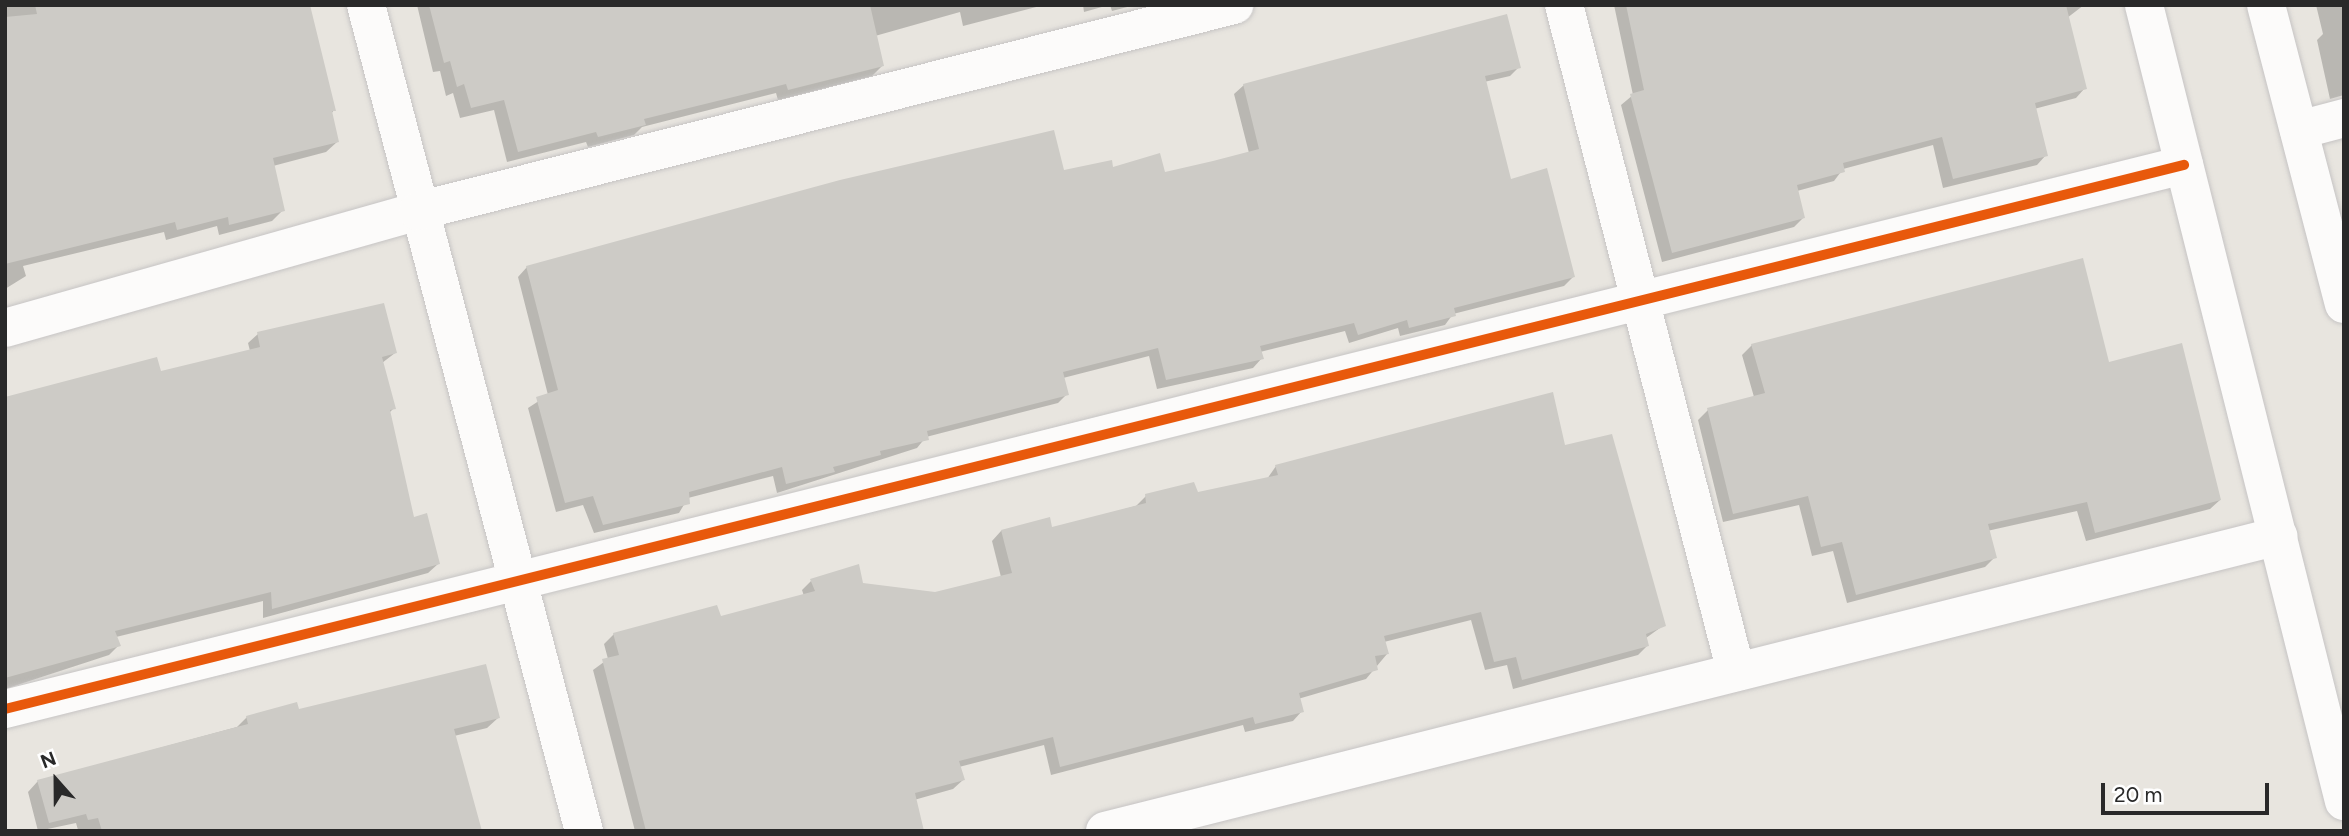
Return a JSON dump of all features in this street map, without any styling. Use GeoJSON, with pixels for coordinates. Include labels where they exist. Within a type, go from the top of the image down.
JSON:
{"type":"FeatureCollection","features":[{"type":"Feature","properties":{"kind":"street"},"geometry":{"type":"LineString","coordinates":[[366,5],[418,211],[584,831]]}},
{"type":"Feature","properties":{"kind":"street"},"geometry":{"type":"LineString","coordinates":[[5,328],[418,211],[1234,5]]}},
{"type":"Feature","properties":{"kind":"street"},"geometry":{"type":"LineString","coordinates":[[1564,5],[1736,672]]}},
{"type":"Feature","properties":{"kind":"street"},"geometry":{"type":"LineString","coordinates":[[2144,5],[2279,536],[2335,740],[2344,801]]}},
{"type":"Feature","properties":{"kind":"street"},"geometry":{"type":"LineString","coordinates":[[2266,5],[2344,304]]}},
{"type":"Feature","properties":{"kind":"street"},"geometry":{"type":"LineString","coordinates":[[2299,130],[2344,118]]}},
{"type":"Feature","properties":{"kind":"street"},"geometry":{"type":"LineString","coordinates":[[5,709],[518,584],[1639,298],[2184,165]]}},
{"type":"Feature","properties":{"kind":"street"},"geometry":{"type":"LineString","coordinates":[[1105,831],[2279,536]]}},
{"type":"Feature","properties":{"kind":"building"},"geometry":{"type":"Polygon","coordinates":[[[35,5],[310,5],[336,111],[332,111],[339,142],[273,158],[285,211],[229,225],[228,217],[177,230],[175,222],[5,264],[5,17],[37,14],[35,5]]]}},
{"type":"Feature","properties":{"kind":"building"},"geometry":{"type":"Polygon","coordinates":[[[429,5],[870,5],[884,66],[788,90],[786,84],[644,119],[646,125],[598,137],[596,132],[518,152],[504,100],[471,108],[464,84],[457,87],[450,61],[444,63],[429,5]]]}},
{"type":"Feature","properties":{"kind":"building"},"geometry":{"type":"Polygon","coordinates":[[[1626,5],[2066,5],[2087,89],[2035,103],[2048,156],[1953,179],[1942,137],[1843,163],[1845,172],[1797,185],[1805,218],[1672,253],[1630,94],[1644,90],[1626,5]]]}},
{"type":"Feature","properties":{"kind":"building"},"geometry":{"type":"Polygon","coordinates":[[[1507,14],[1521,68],[1485,76],[1511,179],[1547,168],[1575,277],[1454,308],[1456,316],[1409,328],[1407,320],[1358,335],[1354,323],[1260,346],[1264,359],[1166,380],[1158,348],[1063,372],[1069,395],[927,431],[929,440],[880,451],[881,455],[833,467],[835,472],[786,484],[782,467],[689,492],[690,504],[603,525],[593,496],[565,503],[536,397],[558,390],[526,266],[840,180],[1054,130],[1064,170],[1112,160],[1113,167],[1160,153],[1165,172],[1213,161],[1259,149],[1243,84],[1507,14]]]}},
{"type":"Feature","properties":{"kind":"building"},"geometry":{"type":"Polygon","coordinates":[[[2083,258],[2109,362],[2182,343],[2221,500],[2095,533],[2087,502],[1988,524],[1997,558],[1856,595],[1842,542],[1821,547],[1808,496],[1733,514],[1707,408],[1765,393],[1751,344],[2083,258]]]}},
{"type":"Feature","properties":{"kind":"building"},"geometry":{"type":"Polygon","coordinates":[[[384,303],[397,353],[382,357],[396,409],[390,410],[414,517],[427,513],[440,564],[272,609],[271,592],[115,631],[121,646],[5,678],[5,397],[157,357],[161,371],[260,347],[257,332],[384,303]]]}},
{"type":"Feature","properties":{"kind":"building"},"geometry":{"type":"Polygon","coordinates":[[[1553,392],[1565,445],[1612,434],[1666,626],[1646,634],[1649,646],[1522,680],[1516,657],[1494,662],[1481,612],[1384,636],[1389,654],[1375,656],[1378,670],[1299,693],[1304,712],[1255,724],[1253,717],[1060,767],[1053,737],[959,761],[965,780],[915,793],[924,831],[646,831],[602,659],[619,655],[613,633],[717,605],[721,616],[815,591],[810,579],[859,564],[863,583],[935,592],[1012,573],[1001,530],[1050,517],[1052,527],[1146,503],[1145,494],[1194,482],[1198,492],[1278,475],[1275,465],[1553,392]]]}},
{"type":"Feature","properties":{"kind":"building"},"geometry":{"type":"Polygon","coordinates":[[[486,664],[500,718],[454,729],[482,831],[102,831],[98,818],[88,820],[86,814],[49,823],[37,780],[248,724],[246,716],[297,702],[299,709],[486,664]]]}},
{"type":"Feature","properties":{"kind":"cycle path"},"geometry":{"type":"LineString","coordinates":[[5,709],[2184,165]]}}]}
